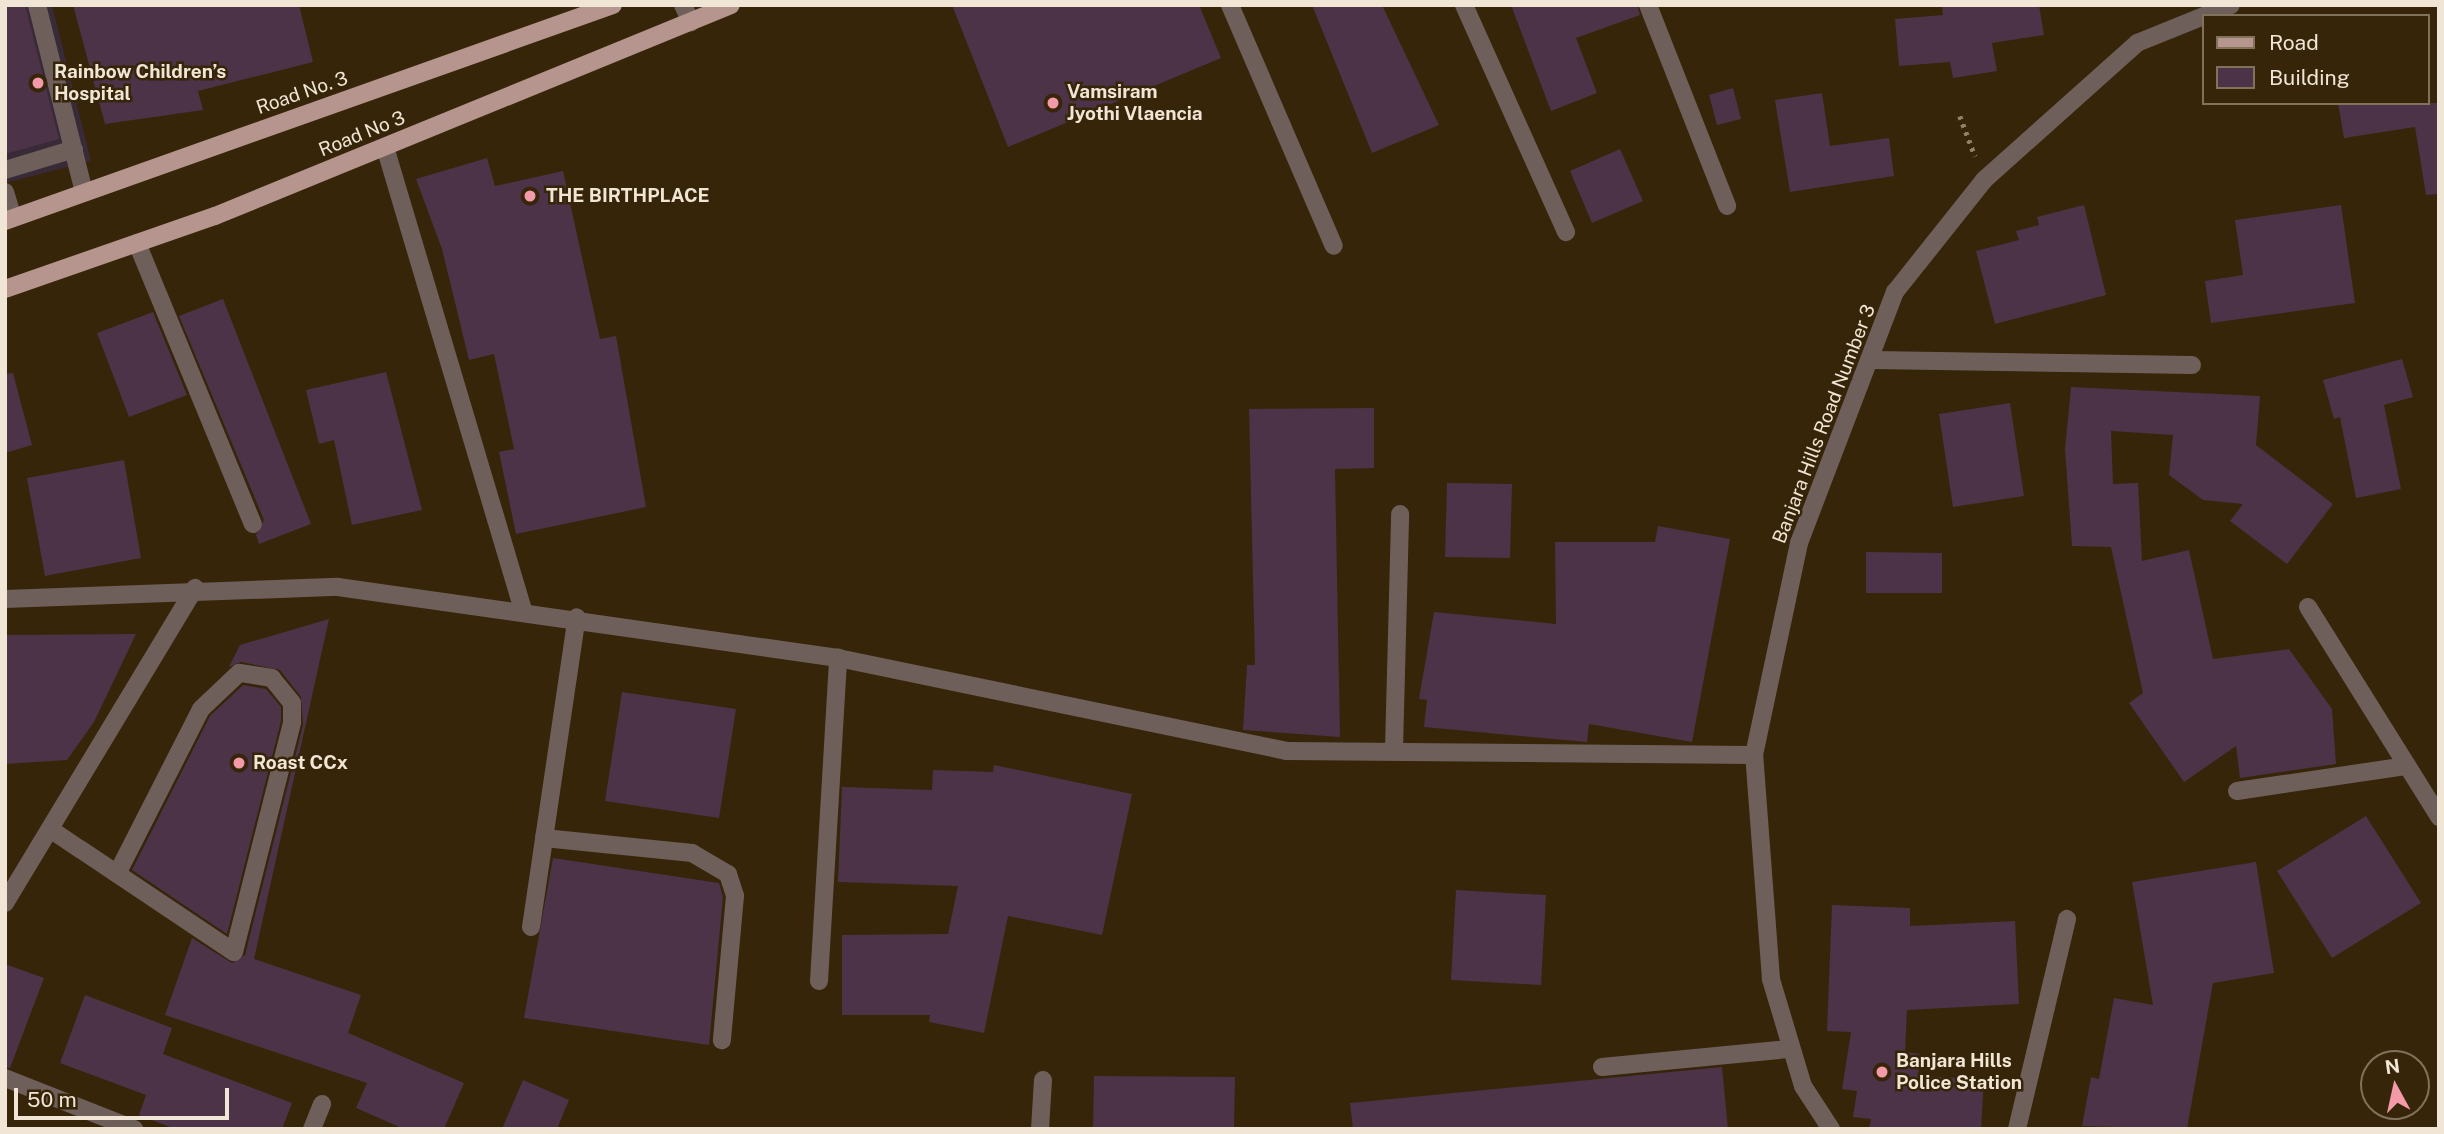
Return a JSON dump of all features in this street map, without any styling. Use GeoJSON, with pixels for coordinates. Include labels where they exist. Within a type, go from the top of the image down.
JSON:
{"type":"FeatureCollection","features":[{"type":"Feature","properties":{"kind":"main road","name":"Road No. 3"},"geometry":{"type":"LineString","coordinates":[[9,219],[613,5]]}},
{"type":"Feature","properties":{"kind":"main road","name":"Road No 3"},"geometry":{"type":"LineString","coordinates":[[5,289],[137,243],[385,148],[731,5]]}},
{"type":"Feature","properties":{"kind":"street"},"geometry":{"type":"LineString","coordinates":[[37,5],[83,192]]}},
{"type":"Feature","properties":{"kind":"street"},"geometry":{"type":"LineString","coordinates":[[683,5],[691,22]]}},
{"type":"Feature","properties":{"kind":"street"},"geometry":{"type":"LineString","coordinates":[[1230,5],[1334,246]]}},
{"type":"Feature","properties":{"kind":"street"},"geometry":{"type":"LineString","coordinates":[[1464,5],[1566,232]]}},
{"type":"Feature","properties":{"kind":"street"},"geometry":{"type":"LineString","coordinates":[[1648,5],[1727,206]]}},
{"type":"Feature","properties":{"kind":"street","name":"Banjara Hills Road Number 3"},"geometry":{"type":"LineString","coordinates":[[2207,14],[2229,5]]}},
{"type":"Feature","properties":{"kind":"street","name":"Banjara Hills Road Number 3"},"geometry":{"type":"LineString","coordinates":[[1831,1129],[1803,1086],[1771,979],[1754,755],[1799,543],[1873,360],[1895,292],[1984,180],[2137,43],[2202,16]]}},
{"type":"Feature","properties":{"kind":"street"},"geometry":{"type":"LineString","coordinates":[[385,148],[523,609]]}},
{"type":"Feature","properties":{"kind":"street"},"geometry":{"type":"LineString","coordinates":[[5,170],[74,149]]}},
{"type":"Feature","properties":{"kind":"street"},"geometry":{"type":"LineString","coordinates":[[5,192],[9,219]]}},
{"type":"Feature","properties":{"kind":"street"},"geometry":{"type":"LineString","coordinates":[[137,243],[253,524]]}},
{"type":"Feature","properties":{"kind":"street"},"geometry":{"type":"LineString","coordinates":[[1873,360],[2192,365]]}},
{"type":"Feature","properties":{"kind":"street"},"geometry":{"type":"LineString","coordinates":[[1394,749],[1399,514]]}},
{"type":"Feature","properties":{"kind":"street"},"geometry":{"type":"LineString","coordinates":[[5,599],[195,588],[338,587],[523,609],[838,658],[1286,751],[1394,749],[1754,755]]}},
{"type":"Feature","properties":{"kind":"street"},"geometry":{"type":"LineString","coordinates":[[5,903],[195,588]]}},
{"type":"Feature","properties":{"kind":"street"},"geometry":{"type":"LineString","coordinates":[[2308,607],[2407,766],[2432,794],[2439,817]]}},
{"type":"Feature","properties":{"kind":"street"},"geometry":{"type":"LineString","coordinates":[[531,927],[577,617]]}},
{"type":"Feature","properties":{"kind":"street"},"geometry":{"type":"LineString","coordinates":[[819,981],[838,658]]}},
{"type":"Feature","properties":{"kind":"street"},"geometry":{"type":"LineString","coordinates":[[50,829],[117,874],[234,952],[292,722],[292,703],[272,677],[239,673],[201,709],[117,874]]}},
{"type":"Feature","properties":{"kind":"street"},"geometry":{"type":"LineString","coordinates":[[2237,791],[2407,766]]}},
{"type":"Feature","properties":{"kind":"street"},"geometry":{"type":"LineString","coordinates":[[544,838],[692,853],[728,874],[735,896],[722,1040]]}},
{"type":"Feature","properties":{"kind":"street"},"geometry":{"type":"LineString","coordinates":[[2017,1129],[2067,919]]}},
{"type":"Feature","properties":{"kind":"street"},"geometry":{"type":"LineString","coordinates":[[1602,1067],[1790,1049]]}},
{"type":"Feature","properties":{"kind":"street"},"geometry":{"type":"LineString","coordinates":[[5,1077],[134,1129]]}},
{"type":"Feature","properties":{"kind":"street"},"geometry":{"type":"LineString","coordinates":[[1040,1129],[1044,1080]]}},
{"type":"Feature","properties":{"kind":"street"},"geometry":{"type":"LineString","coordinates":[[312,1129],[323,1104]]}},
{"type":"Feature","properties":{"kind":"path"},"geometry":{"type":"LineString","coordinates":[[1960,116],[1984,180]]}},
{"type":"Feature","properties":{"kind":"shaded area","name":"Rainbow Children’s Hospital"},"geometry":{"type":"Polygon","coordinates":[[[5,5],[52,5],[91,161],[5,183],[5,5]]]}},
{"type":"Feature","properties":{"kind":"building"},"geometry":{"type":"Polygon","coordinates":[[[5,5],[25,5],[59,139],[5,154],[5,5]]]}},
{"type":"Feature","properties":{"kind":"building"},"geometry":{"type":"Polygon","coordinates":[[[73,5],[299,5],[313,62],[198,91],[203,110],[105,124],[73,5]]]}},
{"type":"Feature","properties":{"kind":"building","name":"Vamsiram Jyothi Vlaencia"},"geometry":{"type":"Polygon","coordinates":[[[952,5],[1199,5],[1221,58],[1008,147],[952,5]]]}},
{"type":"Feature","properties":{"kind":"building"},"geometry":{"type":"Polygon","coordinates":[[[1312,5],[1382,5],[1439,125],[1372,153],[1312,5]]]}},
{"type":"Feature","properties":{"kind":"building"},"geometry":{"type":"Polygon","coordinates":[[[1511,5],[1637,5],[1640,15],[1576,38],[1597,93],[1551,111],[1511,5]]]}},
{"type":"Feature","properties":{"kind":"building"},"geometry":{"type":"Polygon","coordinates":[[[1942,5],[2039,5],[2044,35],[1992,43],[1997,71],[1953,78],[1950,62],[1899,66],[1895,19],[1943,15],[1942,5]]]}},
{"type":"Feature","properties":{"kind":"building"},"geometry":{"type":"Polygon","coordinates":[[[1733,88],[1741,119],[1717,125],[1709,95],[1733,88]]]}},
{"type":"Feature","properties":{"kind":"building"},"geometry":{"type":"Polygon","coordinates":[[[1822,93],[1830,146],[1889,138],[1894,176],[1790,192],[1775,100],[1822,93]]]}},
{"type":"Feature","properties":{"kind":"building"},"geometry":{"type":"Polygon","coordinates":[[[2439,103],[2439,194],[2426,195],[2415,127],[2344,138],[2338,105],[2439,103]]]}},
{"type":"Feature","properties":{"kind":"building"},"geometry":{"type":"Polygon","coordinates":[[[1620,149],[1643,201],[1592,223],[1570,171],[1620,149]]]}},
{"type":"Feature","properties":{"kind":"building"},"geometry":{"type":"Polygon","coordinates":[[[487,158],[495,186],[563,171],[600,339],[616,336],[646,507],[516,534],[499,452],[514,449],[494,354],[469,360],[442,249],[416,179],[487,158]]]}},
{"type":"Feature","properties":{"kind":"building"},"geometry":{"type":"Polygon","coordinates":[[[2084,205],[2106,295],[1995,324],[1976,251],[2019,240],[2016,231],[2039,225],[2037,217],[2084,205]]]}},
{"type":"Feature","properties":{"kind":"building"},"geometry":{"type":"Polygon","coordinates":[[[2341,205],[2355,303],[2211,323],[2205,281],[2243,275],[2235,220],[2341,205]]]}},
{"type":"Feature","properties":{"kind":"building"},"geometry":{"type":"Polygon","coordinates":[[[223,299],[311,524],[259,544],[256,535],[264,520],[179,316],[223,299]]]}},
{"type":"Feature","properties":{"kind":"building"},"geometry":{"type":"Polygon","coordinates":[[[153,312],[187,395],[129,417],[97,333],[153,312]]]}},
{"type":"Feature","properties":{"kind":"building"},"geometry":{"type":"Polygon","coordinates":[[[2402,359],[2413,397],[2384,405],[2401,489],[2356,498],[2340,417],[2334,419],[2323,380],[2402,359]]]}},
{"type":"Feature","properties":{"kind":"building"},"geometry":{"type":"Polygon","coordinates":[[[386,372],[422,510],[352,525],[334,440],[319,444],[306,390],[386,372]]]}},
{"type":"Feature","properties":{"kind":"building"},"geometry":{"type":"Polygon","coordinates":[[[13,373],[32,445],[5,453],[5,374],[13,373]]]}},
{"type":"Feature","properties":{"kind":"building"},"geometry":{"type":"Polygon","coordinates":[[[2071,387],[2260,396],[2256,445],[2333,504],[2287,564],[2230,521],[2243,504],[2203,500],[2169,475],[2173,435],[2111,431],[2113,484],[2138,483],[2142,561],[2189,550],[2213,659],[2289,649],[2332,709],[2336,764],[2240,778],[2236,746],[2184,782],[2129,703],[2143,693],[2111,547],[2072,546],[2065,449],[2071,387]]]}},
{"type":"Feature","properties":{"kind":"building"},"geometry":{"type":"Polygon","coordinates":[[[2010,403],[2024,496],[1953,507],[1939,414],[2010,403]]]}},
{"type":"Feature","properties":{"kind":"building"},"geometry":{"type":"Polygon","coordinates":[[[1374,408],[1374,468],[1335,469],[1340,737],[1243,730],[1247,665],[1255,665],[1249,409],[1374,408]]]}},
{"type":"Feature","properties":{"kind":"building"},"geometry":{"type":"Polygon","coordinates":[[[124,460],[141,558],[45,576],[27,478],[124,460]]]}},
{"type":"Feature","properties":{"kind":"building"},"geometry":{"type":"Polygon","coordinates":[[[1447,483],[1512,484],[1510,558],[1445,557],[1447,483]]]}},
{"type":"Feature","properties":{"kind":"building"},"geometry":{"type":"Polygon","coordinates":[[[1658,526],[1730,539],[1692,742],[1589,724],[1587,742],[1424,727],[1427,700],[1419,699],[1434,612],[1556,624],[1555,542],[1655,542],[1658,526]]]}},
{"type":"Feature","properties":{"kind":"building"},"geometry":{"type":"Polygon","coordinates":[[[1866,552],[1942,553],[1942,593],[1866,593],[1866,552]]]}},
{"type":"Feature","properties":{"kind":"building"},"geometry":{"type":"Polygon","coordinates":[[[329,619],[254,959],[361,995],[348,1033],[464,1083],[444,1129],[404,1129],[356,1108],[367,1083],[165,1015],[192,938],[232,963],[245,955],[303,725],[301,697],[280,670],[241,662],[229,667],[240,645],[329,619]]]}},
{"type":"Feature","properties":{"kind":"building"},"geometry":{"type":"Polygon","coordinates":[[[136,634],[94,722],[67,760],[5,764],[5,635],[136,634]]]}},
{"type":"Feature","properties":{"kind":"building"},"geometry":{"type":"Polygon","coordinates":[[[243,685],[266,689],[281,707],[281,721],[227,934],[132,870],[210,716],[243,685]]]}},
{"type":"Feature","properties":{"kind":"building"},"geometry":{"type":"Polygon","coordinates":[[[622,692],[736,709],[719,818],[605,801],[622,692]]]}},
{"type":"Feature","properties":{"kind":"building"},"geometry":{"type":"Polygon","coordinates":[[[994,765],[1132,794],[1102,935],[1008,916],[984,1033],[929,1022],[930,1015],[842,1015],[842,935],[948,934],[958,886],[838,882],[842,787],[932,790],[933,770],[993,772],[994,765]]]}},
{"type":"Feature","properties":{"kind":"building"},"geometry":{"type":"Polygon","coordinates":[[[2366,816],[2421,903],[2332,958],[2277,871],[2366,816]]]}},
{"type":"Feature","properties":{"kind":"building"},"geometry":{"type":"Polygon","coordinates":[[[553,858],[719,883],[723,897],[709,1045],[524,1018],[553,858]]]}},
{"type":"Feature","properties":{"kind":"building"},"geometry":{"type":"Polygon","coordinates":[[[2256,862],[2274,973],[2213,983],[2187,1129],[2082,1126],[2091,1077],[2099,1079],[2114,998],[2153,1005],[2132,882],[2256,862]]]}},
{"type":"Feature","properties":{"kind":"building"},"geometry":{"type":"Polygon","coordinates":[[[1456,890],[1546,895],[1541,985],[1451,980],[1456,890]]]}},
{"type":"Feature","properties":{"kind":"building"},"geometry":{"type":"Polygon","coordinates":[[[1832,905],[1910,908],[1910,926],[2015,921],[2019,1004],[1907,1010],[1905,1052],[1921,1054],[1918,1076],[1984,1079],[1981,1129],[1869,1129],[1871,1119],[1853,1117],[1857,1091],[1842,1089],[1851,1032],[1827,1031],[1832,905]]]}},
{"type":"Feature","properties":{"kind":"building"},"geometry":{"type":"Polygon","coordinates":[[[5,964],[44,978],[10,1068],[5,1067],[5,964]]]}},
{"type":"Feature","properties":{"kind":"building"},"geometry":{"type":"Polygon","coordinates":[[[85,995],[172,1028],[163,1054],[292,1103],[282,1129],[175,1129],[139,1115],[146,1095],[60,1063],[85,995]]]}},
{"type":"Feature","properties":{"kind":"building"},"geometry":{"type":"Polygon","coordinates":[[[1722,1067],[1728,1129],[1353,1129],[1350,1103],[1722,1067]]]}},
{"type":"Feature","properties":{"kind":"building"},"geometry":{"type":"Polygon","coordinates":[[[1094,1076],[1235,1077],[1234,1129],[1093,1129],[1094,1076]]]}},
{"type":"Feature","properties":{"kind":"building"},"geometry":{"type":"Polygon","coordinates":[[[523,1080],[569,1100],[557,1129],[502,1129],[523,1080]]]}},
{"type":"Feature","properties":{"kind":"place","name":"Rainbow Children’s Hospital"},"geometry":{"type":"Point","coordinates":[38,83]}},
{"type":"Feature","properties":{"kind":"place","name":"Vamsiram Jyothi Vlaencia"},"geometry":{"type":"Point","coordinates":[1053,103]}},
{"type":"Feature","properties":{"kind":"place","name":"THE BIRTHPLACE"},"geometry":{"type":"Point","coordinates":[530,196]}},
{"type":"Feature","properties":{"kind":"place","name":"Roast CCx"},"geometry":{"type":"Point","coordinates":[239,763]}},
{"type":"Feature","properties":{"kind":"place","name":"Banjara Hills Police Station"},"geometry":{"type":"Point","coordinates":[1882,1072]}}]}
